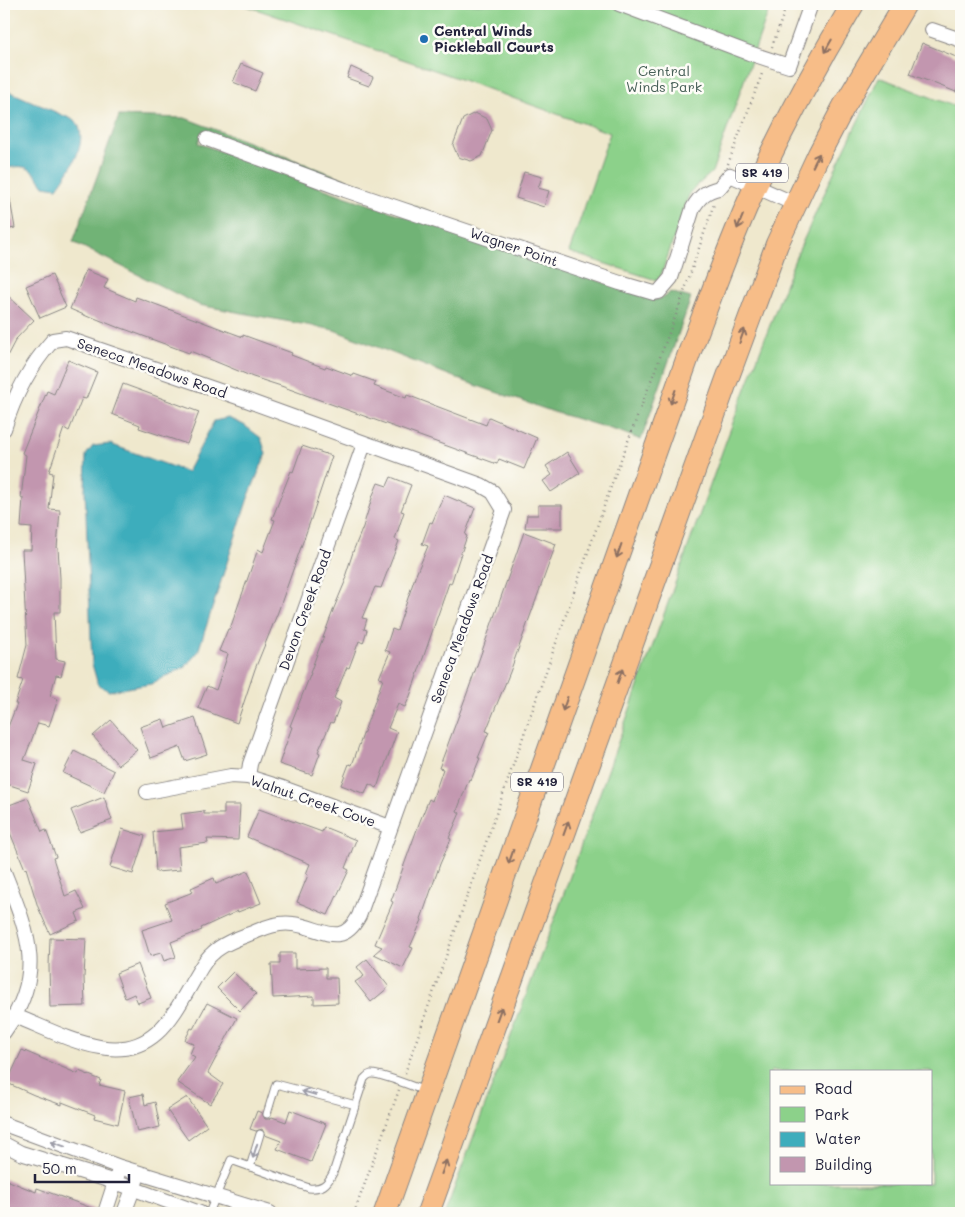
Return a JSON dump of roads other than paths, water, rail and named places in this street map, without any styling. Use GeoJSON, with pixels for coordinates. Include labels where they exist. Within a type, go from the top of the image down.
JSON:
{"type":"FeatureCollection","features":[{"type":"Feature","properties":{"kind":"main road","name":"SR 419"},"geometry":{"type":"LineString","coordinates":[[385,1213],[690,351],[722,266],[755,186],[802,91],[853,4]]}},
{"type":"Feature","properties":{"kind":"main road","name":"SR 419"},"geometry":{"type":"LineString","coordinates":[[428,1213],[768,268],[795,204],[843,108],[905,4]]}},
{"type":"Feature","properties":{"kind":"street"},"geometry":{"type":"LineString","coordinates":[[619,4],[789,66],[811,4]]}},
{"type":"Feature","properties":{"kind":"street"},"geometry":{"type":"LineString","coordinates":[[932,30],[961,40]]}},
{"type":"Feature","properties":{"kind":"street","name":"Wagner Point"},"geometry":{"type":"LineString","coordinates":[[207,139],[346,190],[654,293],[660,292],[671,278],[693,208],[699,198],[708,190],[719,188],[730,174],[755,186]]}},
{"type":"Feature","properties":{"kind":"street"},"geometry":{"type":"LineString","coordinates":[[755,186],[795,204]]}},
{"type":"Feature","properties":{"kind":"street","name":"Seneca Meadows Road"},"geometry":{"type":"LineString","coordinates":[[4,429],[20,388],[38,356],[53,340],[66,338],[246,400],[481,486],[492,492],[504,510],[359,916],[353,928],[347,932],[336,934],[324,933],[307,926],[291,923],[274,925],[224,945],[212,953],[203,965],[172,1016],[160,1031],[142,1044],[122,1048],[102,1048],[83,1043],[15,1016]]}},
{"type":"Feature","properties":{"kind":"street","name":"Devon Creek Road"},"geometry":{"type":"LineString","coordinates":[[248,778],[250,764],[364,444]]}},
{"type":"Feature","properties":{"kind":"street","name":"Walnut Creek Cove"},"geometry":{"type":"LineString","coordinates":[[147,792],[231,776],[248,778],[283,788],[390,827]]}},
{"type":"Feature","properties":{"kind":"street"},"geometry":{"type":"LineString","coordinates":[[4,872],[22,917],[29,942],[30,966],[26,991],[15,1016],[4,1032]]}},
{"type":"Feature","properties":{"kind":"street"},"geometry":{"type":"LineString","coordinates":[[4,1124],[120,1167],[270,1213]]}},
{"type":"Feature","properties":{"kind":"street"},"geometry":{"type":"LineString","coordinates":[[4,1144],[21,1153],[133,1188],[200,1213]]}},
{"type":"Feature","properties":{"kind":"street"},"geometry":{"type":"LineString","coordinates":[[105,1213],[120,1167]]}},
{"type":"Feature","properties":{"kind":"street"},"geometry":{"type":"LineString","coordinates":[[124,1213],[139,1173]]}},
{"type":"Feature","properties":{"kind":"lane"},"geometry":{"type":"LineString","coordinates":[[209,1213],[214,1196],[231,1160],[309,1188],[317,1188],[328,1183],[364,1079],[368,1075],[372,1074],[428,1092]]}},
{"type":"Feature","properties":{"kind":"lane"},"geometry":{"type":"LineString","coordinates":[[267,1114],[276,1084],[356,1105]]}},
{"type":"Feature","properties":{"kind":"lane"},"geometry":{"type":"LineString","coordinates":[[250,1167],[260,1134]]}},
{"type":"Feature","properties":{"kind":"water"},"geometry":{"type":"Polygon","coordinates":[[[4,89],[76,121],[80,129],[80,147],[77,156],[57,188],[44,186],[28,168],[12,167],[4,169],[4,89]]]}},
{"type":"Feature","properties":{"kind":"water"},"geometry":{"type":"Polygon","coordinates":[[[228,418],[244,425],[261,438],[266,454],[248,498],[198,652],[185,667],[151,684],[109,691],[98,685],[92,664],[85,490],[86,455],[93,446],[110,444],[187,472],[214,421],[228,418]]]}},
{"type":"Feature","properties":{"kind":"place","name":"Central Winds Pickleball Courts"},"geometry":{"type":"Point","coordinates":[424,39]}},
{"type":"Feature","properties":{"kind":"park label","name":"Central Winds Park"},"geometry":{"type":"Point","coordinates":[664,79]}}]}
